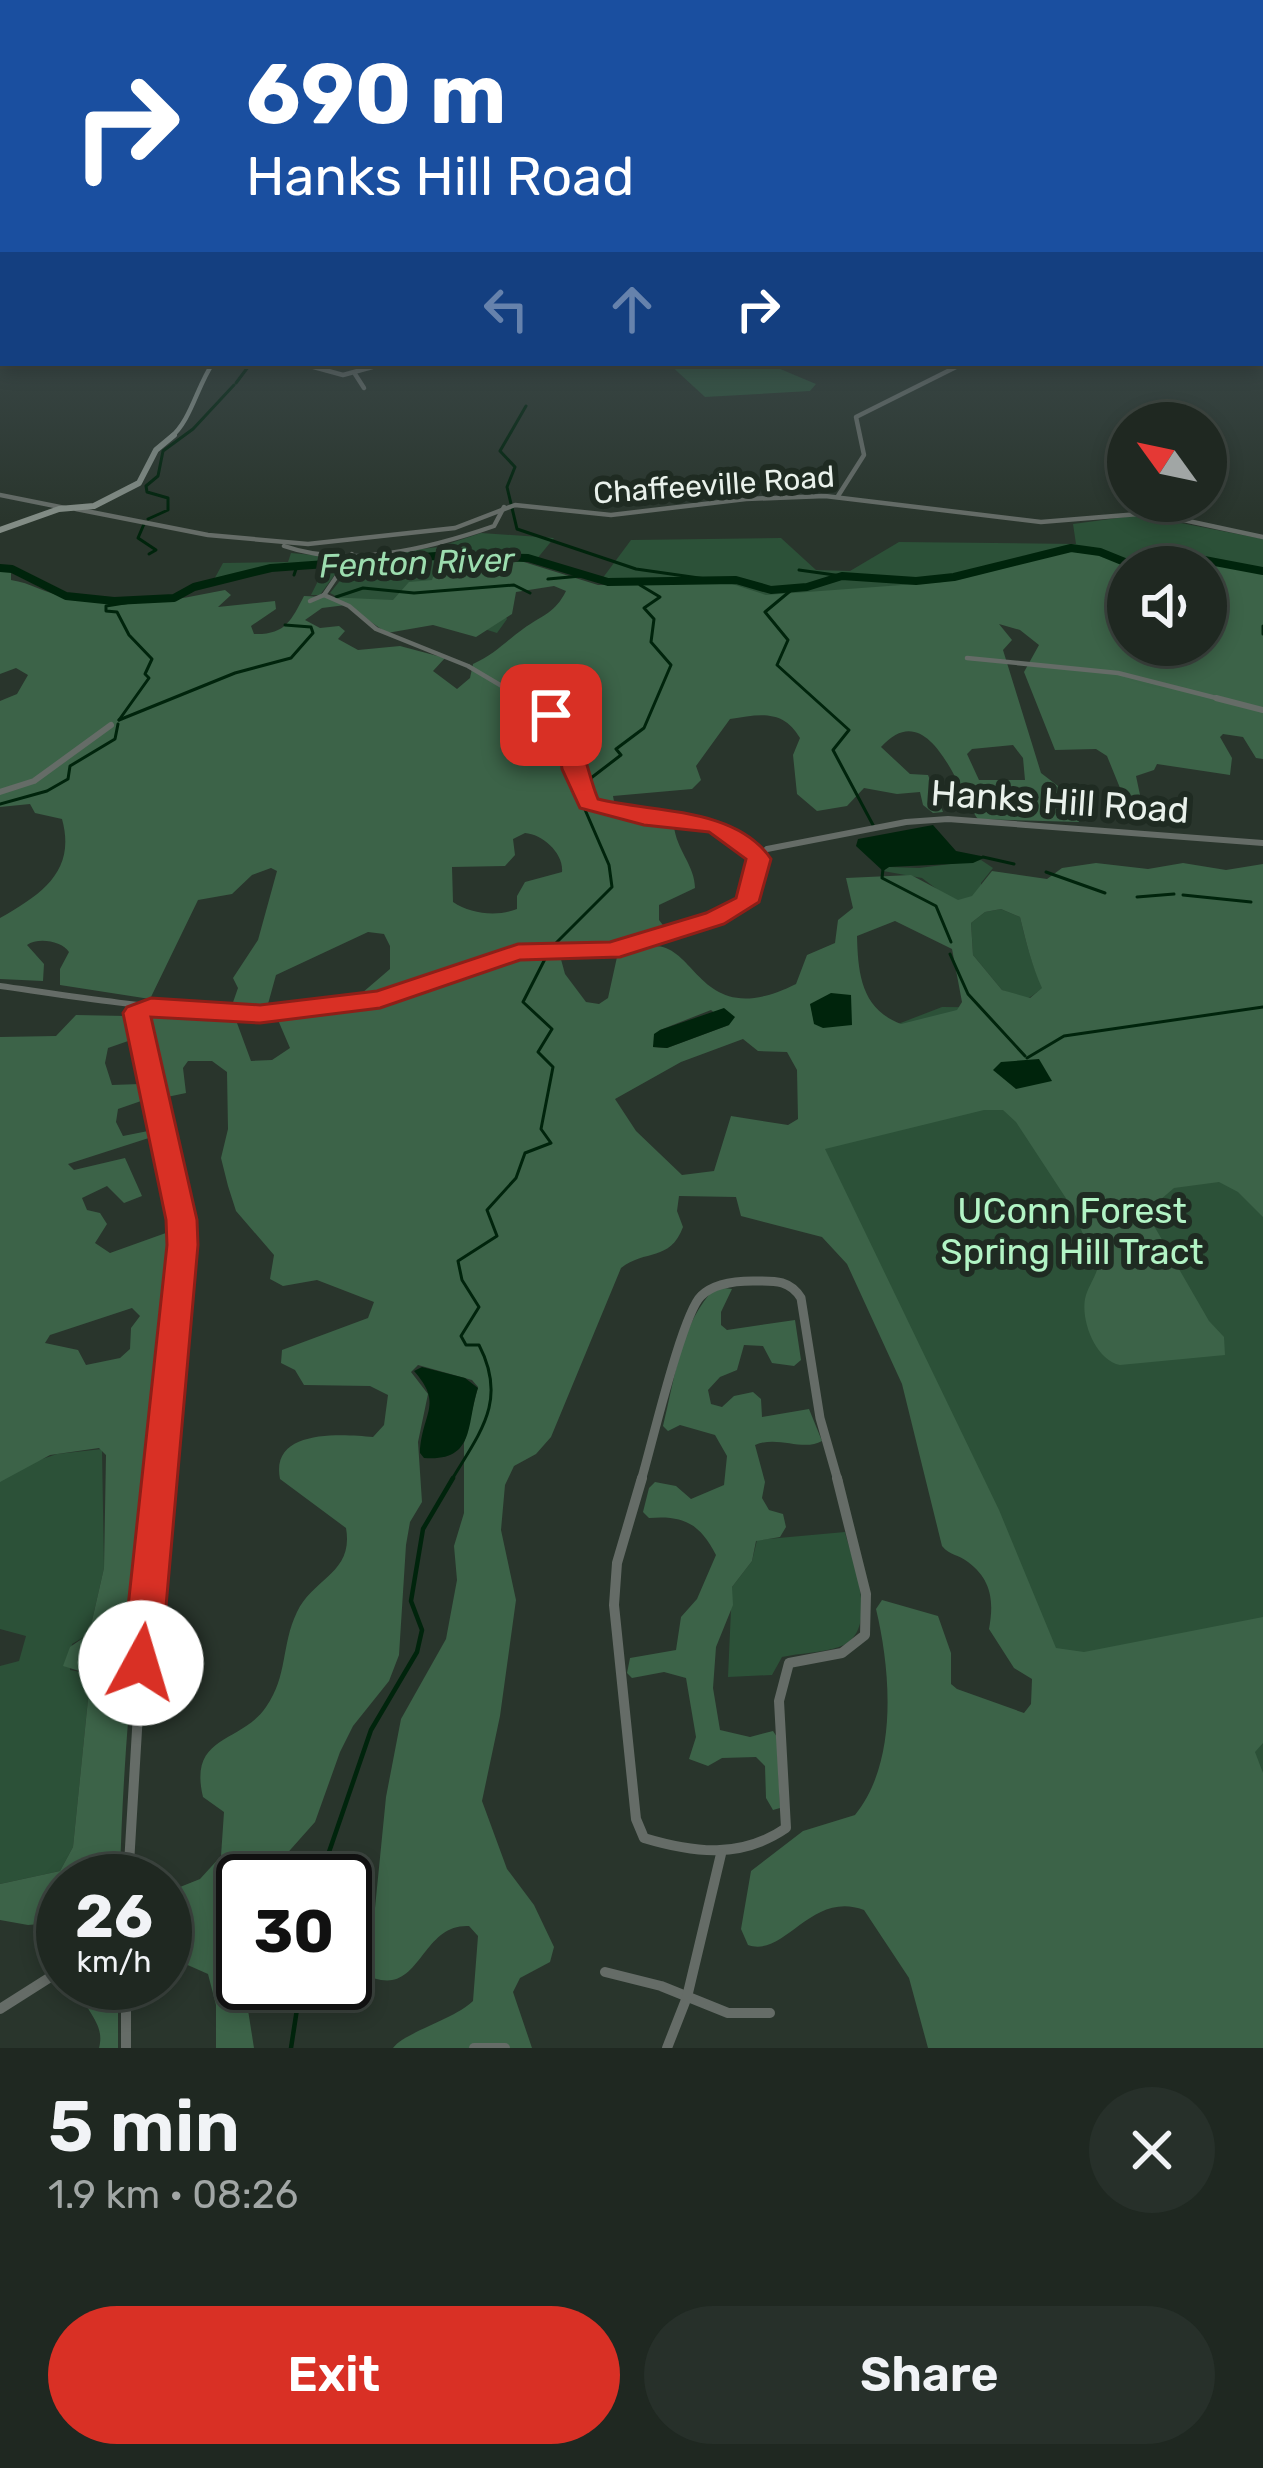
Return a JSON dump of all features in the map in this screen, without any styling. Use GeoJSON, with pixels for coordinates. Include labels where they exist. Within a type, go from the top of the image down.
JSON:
{"type":"FeatureCollection","features":[{"type":"Feature","properties":{"kind":"street"},"geometry":{"type":"LineString","coordinates":[[0,494],[76,509],[97,505],[145,478],[155,450],[180,430],[196,385],[211,366]]}},
{"type":"Feature","properties":{"kind":"street"},"geometry":{"type":"LineString","coordinates":[[305,366],[320,373],[356,374],[379,366]]}},
{"type":"Feature","properties":{"kind":"street"},"geometry":{"type":"LineString","coordinates":[[837,497],[864,455],[855,421],[859,414],[958,366]]}},
{"type":"Feature","properties":{"kind":"street"},"geometry":{"type":"LineString","coordinates":[[356,374],[364,388]]}},
{"type":"Feature","properties":{"kind":"street","name":"Chaffeeville Road"},"geometry":{"type":"LineString","coordinates":[[76,509],[208,536],[281,543],[455,528],[505,506],[611,515],[746,499],[837,497],[1040,522],[1151,513],[1263,537]]}},
{"type":"Feature","properties":{"kind":"street"},"geometry":{"type":"LineString","coordinates":[[97,505],[101,514]]}},
{"type":"Feature","properties":{"kind":"street"},"geometry":{"type":"LineString","coordinates":[[281,543],[292,551],[352,556],[427,547],[495,525],[505,506]]}},
{"type":"Feature","properties":{"kind":"street"},"geometry":{"type":"LineString","coordinates":[[0,530],[66,508]]}},
{"type":"Feature","properties":{"kind":"street"},"geometry":{"type":"LineString","coordinates":[[310,601],[324,595],[352,556]]}},
{"type":"Feature","properties":{"kind":"street"},"geometry":{"type":"LineString","coordinates":[[324,595],[349,606],[376,629],[468,666],[551,715],[569,740],[573,769],[589,803],[644,818],[716,825],[750,846],[767,849]]}},
{"type":"Feature","properties":{"kind":"street"},"geometry":{"type":"LineString","coordinates":[[967,658],[1118,673],[1263,710]]}},
{"type":"Feature","properties":{"kind":"street"},"geometry":{"type":"LineString","coordinates":[[0,792],[34,781],[110,725]]}},
{"type":"Feature","properties":{"kind":"street","name":"Hanks Hill Road"},"geometry":{"type":"LineString","coordinates":[[767,849],[906,822],[948,819],[1263,843]]}},
{"type":"Feature","properties":{"kind":"street"},"geometry":{"type":"LineString","coordinates":[[750,846],[758,859]]}},
{"type":"Feature","properties":{"kind":"street"},"geometry":{"type":"LineString","coordinates":[[0,986],[101,998],[141,1008],[226,1015],[337,1005],[409,991],[518,952],[611,951],[734,911],[754,889],[758,859],[767,849]]}},
{"type":"Feature","properties":{"kind":"street"},"geometry":{"type":"LineString","coordinates":[[130,1854],[141,1663],[183,1245],[182,1220],[136,1016],[141,1008]]}},
{"type":"Feature","properties":{"kind":"street"},"geometry":{"type":"LineString","coordinates":[[780,1281],[794,1287],[801,1298],[822,1426],[858,1556],[869,1621],[864,1638],[850,1651],[789,1663],[779,1699],[790,1805],[786,1828],[770,1841],[721,1854],[644,1838],[636,1819],[614,1605],[617,1563],[694,1304],[703,1289],[718,1284],[780,1281]]}},
{"type":"Feature","properties":{"kind":"street"},"geometry":{"type":"LineString","coordinates":[[667,2048],[687,1997],[721,1854]]}},
{"type":"Feature","properties":{"kind":"street"},"geometry":{"type":"LineString","coordinates":[[605,1972],[750,2019],[770,2014]]}},
{"type":"Feature","properties":{"kind":"street"},"geometry":{"type":"LineString","coordinates":[[0,2009],[36,1986]]}},
{"type":"Feature","properties":{"kind":"street"},"geometry":{"type":"LineString","coordinates":[[126,2010],[126,2048]]}},
{"type":"Feature","properties":{"kind":"street"},"geometry":{"type":"LineString","coordinates":[[474,2048],[505,2048]]}},
{"type":"Feature","properties":{"kind":"green space"},"geometry":{"type":"Polygon","coordinates":[[[671,366],[773,366],[816,384],[810,391],[705,397],[671,366]]]}},
{"type":"Feature","properties":{"kind":"green space"},"geometry":{"type":"Polygon","coordinates":[[[1107,519],[1176,522],[1263,539],[1263,598],[1227,578],[1227,546],[1107,546],[1107,597],[665,600],[602,579],[631,540],[781,538],[816,570],[850,571],[899,542],[1076,544],[1073,524],[1107,519]]]}},
{"type":"Feature","properties":{"kind":"green space"},"geometry":{"type":"Polygon","coordinates":[[[481,533],[554,538],[536,560],[477,556],[507,619],[497,633],[462,622],[369,620],[357,607],[330,593],[360,556],[439,547],[481,533]]]}},
{"type":"Feature","properties":{"kind":"green space"},"geometry":{"type":"Polygon","coordinates":[[[291,553],[347,558],[320,595],[311,595],[326,565],[286,566],[211,585],[223,563],[288,562],[291,553]]]}},
{"type":"Feature","properties":{"kind":"green space"},"geometry":{"type":"Polygon","coordinates":[[[981,860],[993,868],[981,883],[981,897],[954,902],[922,878],[883,871],[889,867],[981,860]]]}},
{"type":"Feature","properties":{"kind":"green space"},"geometry":{"type":"Polygon","coordinates":[[[1001,909],[1020,917],[1043,988],[1026,1000],[1002,990],[973,955],[971,923],[985,912],[1001,909]]]}},
{"type":"Feature","properties":{"kind":"green space","name":"UConn Forest Spring Hill Tract"},"geometry":{"type":"Polygon","coordinates":[[[942,1007],[1263,1010],[1263,1929],[1116,1896],[1042,1616],[841,1196],[815,1124],[820,1054],[942,1007]]]}},
{"type":"Feature","properties":{"kind":"green space"},"geometry":{"type":"Polygon","coordinates":[[[102,1449],[104,1568],[89,1634],[72,1644],[70,1670],[86,1673],[90,1680],[73,1847],[69,1854],[36,1854],[36,1876],[0,1884],[0,1666],[19,1661],[26,1636],[0,1629],[0,1473],[57,1454],[102,1449]]]}},
{"type":"Feature","properties":{"kind":"green space"},"geometry":{"type":"Polygon","coordinates":[[[845,1532],[861,1595],[859,1627],[852,1639],[832,1649],[782,1657],[772,1675],[728,1677],[732,1587],[752,1561],[757,1540],[845,1532]]]}},
{"type":"Feature","properties":{"kind":"shaded area"},"geometry":{"type":"Polygon","coordinates":[[[1080,548],[1107,558],[1107,666],[1227,666],[1227,566],[1263,572],[1263,759],[1256,758],[1243,737],[1223,734],[1220,737],[1232,758],[1230,775],[1157,764],[1154,770],[1136,776],[1143,809],[1129,810],[1107,756],[1096,749],[1055,750],[1024,672],[1039,645],[1020,630],[999,624],[1012,640],[1003,650],[1041,773],[1071,796],[1079,822],[978,819],[941,754],[914,732],[898,733],[881,747],[910,774],[928,775],[943,812],[933,813],[923,805],[920,792],[897,794],[864,788],[847,806],[817,811],[797,794],[793,755],[800,738],[793,729],[770,716],[730,719],[696,766],[701,780],[692,789],[613,796],[617,818],[674,826],[695,888],[659,905],[659,920],[666,929],[616,947],[559,952],[565,974],[586,1002],[599,1004],[608,998],[617,957],[654,946],[669,949],[720,993],[740,998],[764,996],[796,984],[807,955],[835,943],[838,920],[853,908],[846,878],[911,875],[958,900],[972,896],[992,871],[1047,879],[1062,868],[1096,863],[1148,869],[1183,863],[1226,870],[1263,864],[1263,1217],[1238,1192],[1219,1182],[1174,1188],[1146,1212],[1209,1321],[1224,1337],[1225,1355],[1120,1365],[1104,1356],[1092,1339],[1084,1308],[1097,1270],[1073,1209],[1016,1122],[1003,1110],[984,1110],[825,1149],[999,1510],[1056,1648],[1084,1652],[1263,1617],[1263,1743],[1255,1752],[1263,1773],[1263,2048],[928,2048],[909,1978],[864,1910],[829,1909],[774,1942],[748,1945],[741,1929],[751,1871],[803,1831],[855,1815],[879,1769],[887,1716],[885,1660],[876,1609],[882,1600],[938,1616],[951,1653],[951,1684],[957,1689],[1024,1713],[1031,1704],[1032,1679],[1014,1668],[989,1629],[991,1601],[982,1576],[942,1546],[902,1384],[847,1264],[822,1237],[741,1216],[736,1197],[679,1196],[677,1211],[683,1227],[678,1238],[664,1250],[621,1268],[551,1437],[536,1454],[514,1466],[505,1485],[501,1530],[516,1600],[482,1801],[507,1869],[534,1905],[554,1947],[550,1962],[520,1978],[513,1992],[532,2048],[393,2048],[473,2001],[478,1936],[469,1926],[444,1933],[402,1976],[372,1978],[372,1925],[386,1797],[401,1719],[446,1639],[457,1580],[454,1546],[464,1513],[464,1443],[478,1387],[472,1380],[418,1365],[411,1372],[428,1394],[418,1442],[422,1502],[410,1522],[406,1545],[399,1655],[389,1681],[353,1726],[315,1822],[287,1854],[221,1854],[224,1812],[203,1797],[203,1762],[220,1742],[266,1707],[278,1684],[297,1612],[338,1565],[347,1543],[346,1528],[280,1479],[280,1463],[286,1451],[310,1438],[373,1437],[384,1425],[388,1395],[370,1386],[304,1385],[295,1370],[281,1363],[282,1350],[368,1318],[374,1302],[317,1280],[283,1286],[270,1279],[274,1255],[236,1211],[221,1158],[228,1129],[227,1072],[212,1061],[188,1061],[183,1068],[186,1093],[167,1097],[143,1018],[151,1012],[237,1023],[251,1061],[272,1060],[290,1048],[278,1020],[341,1011],[390,969],[390,946],[384,934],[368,932],[276,975],[268,1004],[231,1008],[238,988],[233,978],[258,940],[277,871],[271,868],[252,875],[232,894],[198,900],[150,999],[60,985],[60,969],[69,952],[50,941],[27,945],[44,964],[43,981],[0,979],[0,918],[53,878],[65,837],[62,819],[35,813],[30,804],[0,807],[0,701],[17,694],[28,675],[16,668],[0,674],[0,572],[11,572],[11,580],[85,601],[145,602],[225,590],[231,595],[218,607],[275,601],[276,609],[251,626],[254,634],[286,625],[304,596],[393,600],[409,582],[432,580],[439,559],[511,558],[598,585],[729,583],[766,595],[943,582],[1080,548]],[[554,586],[516,592],[512,614],[476,637],[433,625],[387,633],[346,605],[322,608],[305,620],[320,628],[339,626],[345,631],[338,639],[358,650],[400,646],[445,658],[433,671],[457,689],[470,678],[473,664],[558,604],[566,591],[554,586]],[[1013,745],[972,749],[967,754],[979,780],[1025,780],[1023,758],[1013,745]],[[525,833],[513,839],[515,855],[505,866],[452,867],[453,902],[476,912],[517,909],[517,896],[525,882],[562,872],[556,852],[545,841],[525,833]],[[1001,909],[985,912],[971,923],[973,955],[1002,990],[1030,998],[1042,988],[1020,917],[1001,909]],[[895,921],[857,936],[864,988],[877,1009],[901,1024],[957,1010],[962,1002],[952,949],[895,921]],[[711,1010],[660,1030],[653,1047],[667,1048],[729,1025],[711,1010]],[[743,1039],[681,1062],[615,1099],[636,1131],[682,1175],[714,1171],[731,1116],[788,1125],[798,1119],[797,1070],[787,1052],[758,1051],[743,1039]]]}},
{"type":"Feature","properties":{"kind":"shaded area"},"geometry":{"type":"Polygon","coordinates":[[[933,825],[956,851],[986,857],[973,863],[883,871],[856,846],[858,839],[933,825]]]}},
{"type":"Feature","properties":{"kind":"shaded area"},"geometry":{"type":"Polygon","coordinates":[[[831,993],[851,995],[852,1025],[823,1028],[814,1024],[810,1004],[831,993]]]}},
{"type":"Feature","properties":{"kind":"shaded area"},"geometry":{"type":"Polygon","coordinates":[[[724,1008],[735,1017],[729,1025],[667,1048],[653,1047],[654,1034],[660,1030],[724,1008]]]}},
{"type":"Feature","properties":{"kind":"shaded area"},"geometry":{"type":"Polygon","coordinates":[[[76,1015],[126,1016],[131,1040],[108,1048],[105,1063],[112,1085],[140,1084],[144,1100],[118,1109],[116,1122],[123,1136],[153,1130],[155,1136],[68,1164],[74,1170],[125,1158],[142,1196],[124,1203],[107,1186],[82,1198],[87,1210],[100,1213],[107,1224],[95,1243],[110,1253],[177,1229],[128,1718],[121,1854],[69,1854],[90,1680],[86,1673],[63,1666],[70,1647],[89,1634],[104,1568],[106,1455],[99,1448],[50,1455],[0,1482],[0,1037],[56,1036],[76,1015]],[[132,1308],[50,1335],[45,1343],[78,1350],[86,1365],[120,1358],[130,1349],[131,1328],[140,1316],[132,1308]]]}},
{"type":"Feature","properties":{"kind":"shaded area"},"geometry":{"type":"Polygon","coordinates":[[[1039,1059],[1052,1081],[1016,1089],[993,1070],[1001,1062],[1039,1059]]]}},
{"type":"Feature","properties":{"kind":"shaded area"},"geometry":{"type":"Polygon","coordinates":[[[716,1287],[732,1289],[721,1312],[721,1325],[727,1330],[795,1320],[801,1360],[794,1366],[772,1363],[763,1346],[744,1345],[737,1370],[720,1377],[708,1390],[711,1404],[722,1407],[734,1396],[753,1392],[761,1399],[762,1417],[809,1409],[822,1441],[755,1445],[765,1482],[762,1498],[769,1510],[783,1514],[786,1527],[780,1537],[756,1541],[752,1561],[732,1587],[733,1605],[716,1647],[713,1688],[720,1730],[750,1737],[773,1731],[777,1737],[780,1808],[773,1810],[766,1798],[765,1766],[756,1757],[722,1758],[708,1766],[689,1759],[696,1737],[686,1678],[664,1672],[632,1678],[627,1673],[630,1658],[676,1650],[681,1617],[697,1599],[716,1555],[690,1524],[649,1518],[643,1512],[655,1482],[676,1486],[691,1499],[724,1485],[727,1456],[715,1435],[680,1425],[668,1431],[663,1426],[687,1334],[716,1287]]]}},
{"type":"Feature","properties":{"kind":"shaded area"},"geometry":{"type":"Polygon","coordinates":[[[422,1367],[465,1378],[478,1388],[466,1438],[453,1454],[441,1458],[424,1458],[420,1453],[430,1401],[414,1371],[422,1367]]]}},
{"type":"Feature","properties":{"kind":"shaded area"},"geometry":{"type":"Polygon","coordinates":[[[216,1861],[216,2005],[208,1974],[192,1967],[192,1882],[216,1861]]]}},
{"type":"Feature","properties":{"kind":"shaded area"},"geometry":{"type":"Polygon","coordinates":[[[36,1876],[36,1924],[0,1920],[0,1884],[36,1876]]]}},
{"type":"Feature","properties":{"kind":"shaded area"},"geometry":{"type":"Polygon","coordinates":[[[89,2010],[118,2010],[118,2048],[99,2048],[97,2024],[89,2010]]]}},
{"type":"Feature","properties":{"kind":"shaded area"},"geometry":{"type":"Polygon","coordinates":[[[216,2010],[248,2010],[254,2048],[216,2048],[216,2010]]]}},
{"type":"Feature","properties":{"kind":"waterway"},"geometry":{"type":"LineString","coordinates":[[236,383],[249,366]]}},
{"type":"Feature","properties":{"kind":"waterway"},"geometry":{"type":"LineString","coordinates":[[148,519],[168,510],[168,498],[147,492],[146,486],[158,476],[163,451],[193,429],[234,385]]}},
{"type":"Feature","properties":{"kind":"waterway"},"geometry":{"type":"LineString","coordinates":[[526,406],[500,451],[515,467],[507,487],[517,529],[636,569],[713,580]]}},
{"type":"Feature","properties":{"kind":"waterway"},"geometry":{"type":"LineString","coordinates":[[144,524],[138,538],[156,550],[149,554]]}},
{"type":"Feature","properties":{"kind":"waterway","name":"Fenton River"},"geometry":{"type":"LineString","coordinates":[[0,568],[12,569],[66,596],[114,601],[174,598],[194,587],[271,568],[436,556],[528,558],[608,582],[736,580],[771,590],[807,587],[842,576],[916,581],[954,577],[1071,548],[1100,552],[1137,567],[1199,559],[1263,571]]}},
{"type":"Feature","properties":{"kind":"waterway"},"geometry":{"type":"LineString","coordinates":[[294,575],[297,566]]}},
{"type":"Feature","properties":{"kind":"waterway"},"geometry":{"type":"LineString","coordinates":[[799,570],[842,576]]}},
{"type":"Feature","properties":{"kind":"waterway"},"geometry":{"type":"LineString","coordinates":[[548,579],[581,576]]}},
{"type":"Feature","properties":{"kind":"waterway"},"geometry":{"type":"LineString","coordinates":[[336,597],[363,588],[414,593],[514,585],[530,593]]}},
{"type":"Feature","properties":{"kind":"waterway"},"geometry":{"type":"LineString","coordinates":[[591,799],[591,778],[621,755],[616,749],[644,728],[671,665],[651,642],[654,619],[644,608],[660,597],[640,585]]}},
{"type":"Feature","properties":{"kind":"waterway"},"geometry":{"type":"LineString","coordinates":[[795,587],[765,612],[788,640],[777,665],[849,730],[833,750],[873,825]]}},
{"type":"Feature","properties":{"kind":"waterway"},"geometry":{"type":"LineString","coordinates":[[137,601],[106,606],[106,611],[117,612],[129,635],[152,659],[145,674],[149,678],[119,720],[235,673],[291,658],[313,633],[311,627],[285,625]]}},
{"type":"Feature","properties":{"kind":"waterway"},"geometry":{"type":"LineString","coordinates":[[1263,626],[1263,634]]}},
{"type":"Feature","properties":{"kind":"waterway"},"geometry":{"type":"LineString","coordinates":[[0,804],[47,791],[68,779],[70,766],[115,739],[118,724]]}},
{"type":"Feature","properties":{"kind":"waterway"},"geometry":{"type":"LineString","coordinates":[[552,947],[612,887],[609,865],[583,805]]}},
{"type":"Feature","properties":{"kind":"waterway"},"geometry":{"type":"LineString","coordinates":[[983,857],[1014,864]]}},
{"type":"Feature","properties":{"kind":"waterway"},"geometry":{"type":"LineString","coordinates":[[883,869],[882,878],[936,906],[951,942]]}},
{"type":"Feature","properties":{"kind":"waterway"},"geometry":{"type":"LineString","coordinates":[[1046,872],[1105,893]]}},
{"type":"Feature","properties":{"kind":"waterway"},"geometry":{"type":"LineString","coordinates":[[1137,897],[1174,894]]}},
{"type":"Feature","properties":{"kind":"waterway"},"geometry":{"type":"LineString","coordinates":[[1183,895],[1251,902]]}},
{"type":"Feature","properties":{"kind":"waterway"},"geometry":{"type":"LineString","coordinates":[[950,954],[968,994],[1025,1056]]}},
{"type":"Feature","properties":{"kind":"waterway"},"geometry":{"type":"LineString","coordinates":[[451,1481],[480,1431],[491,1400],[491,1383],[479,1345],[466,1345],[461,1336],[479,1307],[462,1280],[458,1261],[497,1236],[487,1210],[516,1178],[525,1153],[551,1143],[541,1129],[553,1067],[538,1052],[552,1029],[523,1002],[547,955]]}},
{"type":"Feature","properties":{"kind":"waterway"},"geometry":{"type":"LineString","coordinates":[[1027,1058],[1064,1036],[1263,1007]]}},
{"type":"Feature","properties":{"kind":"waterway"},"geometry":{"type":"LineString","coordinates":[[328,1854],[371,1730],[417,1652],[422,1630],[411,1601],[423,1529],[453,1478]]}},
{"type":"Feature","properties":{"kind":"waterway"},"geometry":{"type":"LineString","coordinates":[[291,2048],[297,2010]]}},
{"type":"Feature","properties":{"kind":"route"},"geometry":{"type":"LineString","coordinates":[[141,1663],[183,1245],[182,1220],[136,1013],[151,1007],[260,1014],[380,999],[518,952],[611,951],[715,919],[747,902],[758,874],[758,859],[750,846],[716,825],[644,818],[589,803],[573,769],[571,744],[551,715]]}}]}
